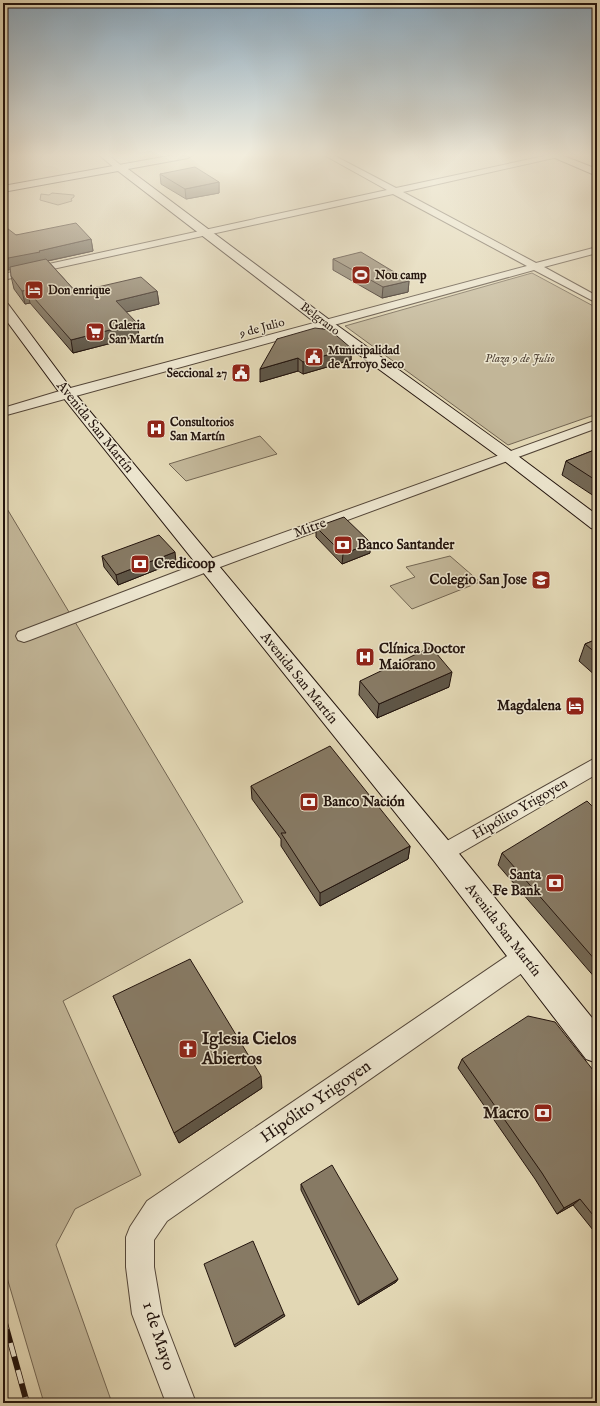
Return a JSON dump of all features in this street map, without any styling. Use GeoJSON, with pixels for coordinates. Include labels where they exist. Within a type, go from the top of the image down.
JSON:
{"type":"FeatureCollection","features":[{"type":"Feature","properties":{"kind":"street","name":"Belgrano"},"geometry":{"type":"LineString","coordinates":[[191,221],[326,324],[508,456],[597,524]]}},
{"type":"Feature","properties":{"kind":"street"},"geometry":{"type":"LineString","coordinates":[[3,277],[258,221]]}},
{"type":"Feature","properties":{"kind":"street"},"geometry":{"type":"LineString","coordinates":[[450,221],[597,300]]}},
{"type":"Feature","properties":{"kind":"street","name":"9 de Julio"},"geometry":{"type":"LineString","coordinates":[[3,412],[67,393],[597,250]]}},
{"type":"Feature","properties":{"kind":"street","name":"Avenida San Martín"},"geometry":{"type":"LineString","coordinates":[[3,308],[67,393],[443,853],[524,958],[597,1048]]}},
{"type":"Feature","properties":{"kind":"street","name":"Mitre"},"geometry":{"type":"LineString","coordinates":[[24,636],[207,566],[597,424]]}},
{"type":"Feature","properties":{"kind":"street","name":"Hipólito Yrigoyen"},"geometry":{"type":"LineString","coordinates":[[443,853],[597,765]]}},
{"type":"Feature","properties":{"kind":"street","name":"Hipólito Yrigoyen"},"geometry":{"type":"LineString","coordinates":[[140,1267],[140,1237],[157,1211],[524,958]]}},
{"type":"Feature","properties":{"kind":"street","name":"1 de Mayo"},"geometry":{"type":"LineString","coordinates":[[140,1267],[147,1314],[181,1403]]}},
{"type":"Feature","properties":{"kind":"green space","name":"Plaza 9 de Julio"},"geometry":{"type":"Polygon","coordinates":[[[532,273],[597,308],[597,414],[508,445],[345,326],[532,273]]]}},
{"type":"Feature","properties":{"kind":"green space"},"geometry":{"type":"Polygon","coordinates":[[[260,436],[277,454],[186,481],[169,464],[260,436]]]}},
{"type":"Feature","properties":{"kind":"green space"},"geometry":{"type":"Polygon","coordinates":[[[3,502],[243,902],[63,1001],[141,1175],[75,1209],[56,1245],[112,1403],[44,1403],[3,1264],[3,502]]]}},
{"type":"Feature","properties":{"kind":"green space"},"geometry":{"type":"Polygon","coordinates":[[[450,556],[480,582],[412,609],[390,586],[415,577],[406,567],[450,556]]]}},
{"type":"Feature","properties":{"kind":"building"},"geometry":{"type":"Polygon","coordinates":[[[76,223],[91,239],[39,251],[40,252],[3,259],[3,225],[16,235],[76,223]]]}},
{"type":"Feature","properties":{"kind":"building"},"geometry":{"type":"Polygon","coordinates":[[[361,252],[409,281],[383,287],[333,259],[361,252]]]}},
{"type":"Feature","properties":{"kind":"building"},"geometry":{"type":"Polygon","coordinates":[[[46,259],[76,292],[141,277],[157,291],[116,301],[137,323],[71,340],[27,290],[22,291],[11,276],[10,267],[46,259]]]}},
{"type":"Feature","properties":{"kind":"building"},"geometry":{"type":"Polygon","coordinates":[[[315,328],[330,330],[351,348],[303,362],[298,358],[260,369],[277,339],[315,328]]]}},
{"type":"Feature","properties":{"kind":"building"},"geometry":{"type":"Polygon","coordinates":[[[597,449],[597,481],[566,461],[597,449]]]}},
{"type":"Feature","properties":{"kind":"building"},"geometry":{"type":"Polygon","coordinates":[[[344,517],[371,543],[343,554],[316,527],[344,517]]]}},
{"type":"Feature","properties":{"kind":"building"},"geometry":{"type":"Polygon","coordinates":[[[159,535],[175,552],[116,575],[102,556],[159,535]]]}},
{"type":"Feature","properties":{"kind":"building"},"geometry":{"type":"Polygon","coordinates":[[[597,639],[597,654],[585,644],[597,639]]]}},
{"type":"Feature","properties":{"kind":"building"},"geometry":{"type":"Polygon","coordinates":[[[431,647],[452,672],[379,704],[360,681],[431,647]]]}},
{"type":"Feature","properties":{"kind":"building"},"geometry":{"type":"Polygon","coordinates":[[[330,746],[410,846],[320,893],[281,833],[286,833],[251,786],[330,746]]]}},
{"type":"Feature","properties":{"kind":"building","name":"Santa Fe Bank"},"geometry":{"type":"Polygon","coordinates":[[[587,801],[597,811],[597,962],[502,853],[587,801]]]}},
{"type":"Feature","properties":{"kind":"building","name":"Iglesia Cielos Abiertos"},"geometry":{"type":"Polygon","coordinates":[[[190,959],[261,1076],[174,1133],[113,996],[190,959]]]}},
{"type":"Feature","properties":{"kind":"building","name":"Macro"},"geometry":{"type":"Polygon","coordinates":[[[528,1016],[555,1022],[597,1075],[597,1220],[580,1199],[564,1208],[542,1173],[462,1059],[528,1016]]]}},
{"type":"Feature","properties":{"kind":"building"},"geometry":{"type":"Polygon","coordinates":[[[332,1165],[398,1279],[360,1302],[301,1184],[332,1165]]]}},
{"type":"Feature","properties":{"kind":"building"},"geometry":{"type":"Polygon","coordinates":[[[253,1241],[284,1314],[234,1345],[204,1264],[253,1241]]]}},
{"type":"Feature","properties":{"kind":"railway"},"geometry":{"type":"LineString","coordinates":[[3,1316],[27,1403]]}},
{"type":"Feature","properties":{"kind":"place","name":"Nou camp"},"geometry":{"type":"Point","coordinates":[361,275]}},
{"type":"Feature","properties":{"kind":"place","name":"Don enrique"},"geometry":{"type":"Point","coordinates":[34,290]}},
{"type":"Feature","properties":{"kind":"place","name":"Galeria San Martín"},"geometry":{"type":"Point","coordinates":[95,332]}},
{"type":"Feature","properties":{"kind":"place","name":"Municipalidad de Arroyo Seco"},"geometry":{"type":"Point","coordinates":[314,357]}},
{"type":"Feature","properties":{"kind":"place","name":"Seccional 27"},"geometry":{"type":"Point","coordinates":[241,373]}},
{"type":"Feature","properties":{"kind":"place","name":"Consultorios San Martín"},"geometry":{"type":"Point","coordinates":[156,429]}},
{"type":"Feature","properties":{"kind":"place","name":"Banco Santander"},"geometry":{"type":"Point","coordinates":[343,545]}},
{"type":"Feature","properties":{"kind":"place","name":"Credicoop"},"geometry":{"type":"Point","coordinates":[140,564]}},
{"type":"Feature","properties":{"kind":"place","name":"Colegio San Jose"},"geometry":{"type":"Point","coordinates":[541,580]}},
{"type":"Feature","properties":{"kind":"place","name":"Clínica Doctor Maiorano"},"geometry":{"type":"Point","coordinates":[365,657]}},
{"type":"Feature","properties":{"kind":"place","name":"Magdalena"},"geometry":{"type":"Point","coordinates":[575,706]}},
{"type":"Feature","properties":{"kind":"place","name":"Banco Nación"},"geometry":{"type":"Point","coordinates":[309,802]}},
{"type":"Feature","properties":{"kind":"place","name":"Santa Fe Bank"},"geometry":{"type":"Point","coordinates":[555,883]}},
{"type":"Feature","properties":{"kind":"place","name":"Iglesia Cielos Abiertos"},"geometry":{"type":"Point","coordinates":[188,1049]}},
{"type":"Feature","properties":{"kind":"place","name":"Macro"},"geometry":{"type":"Point","coordinates":[543,1113]}}]}
